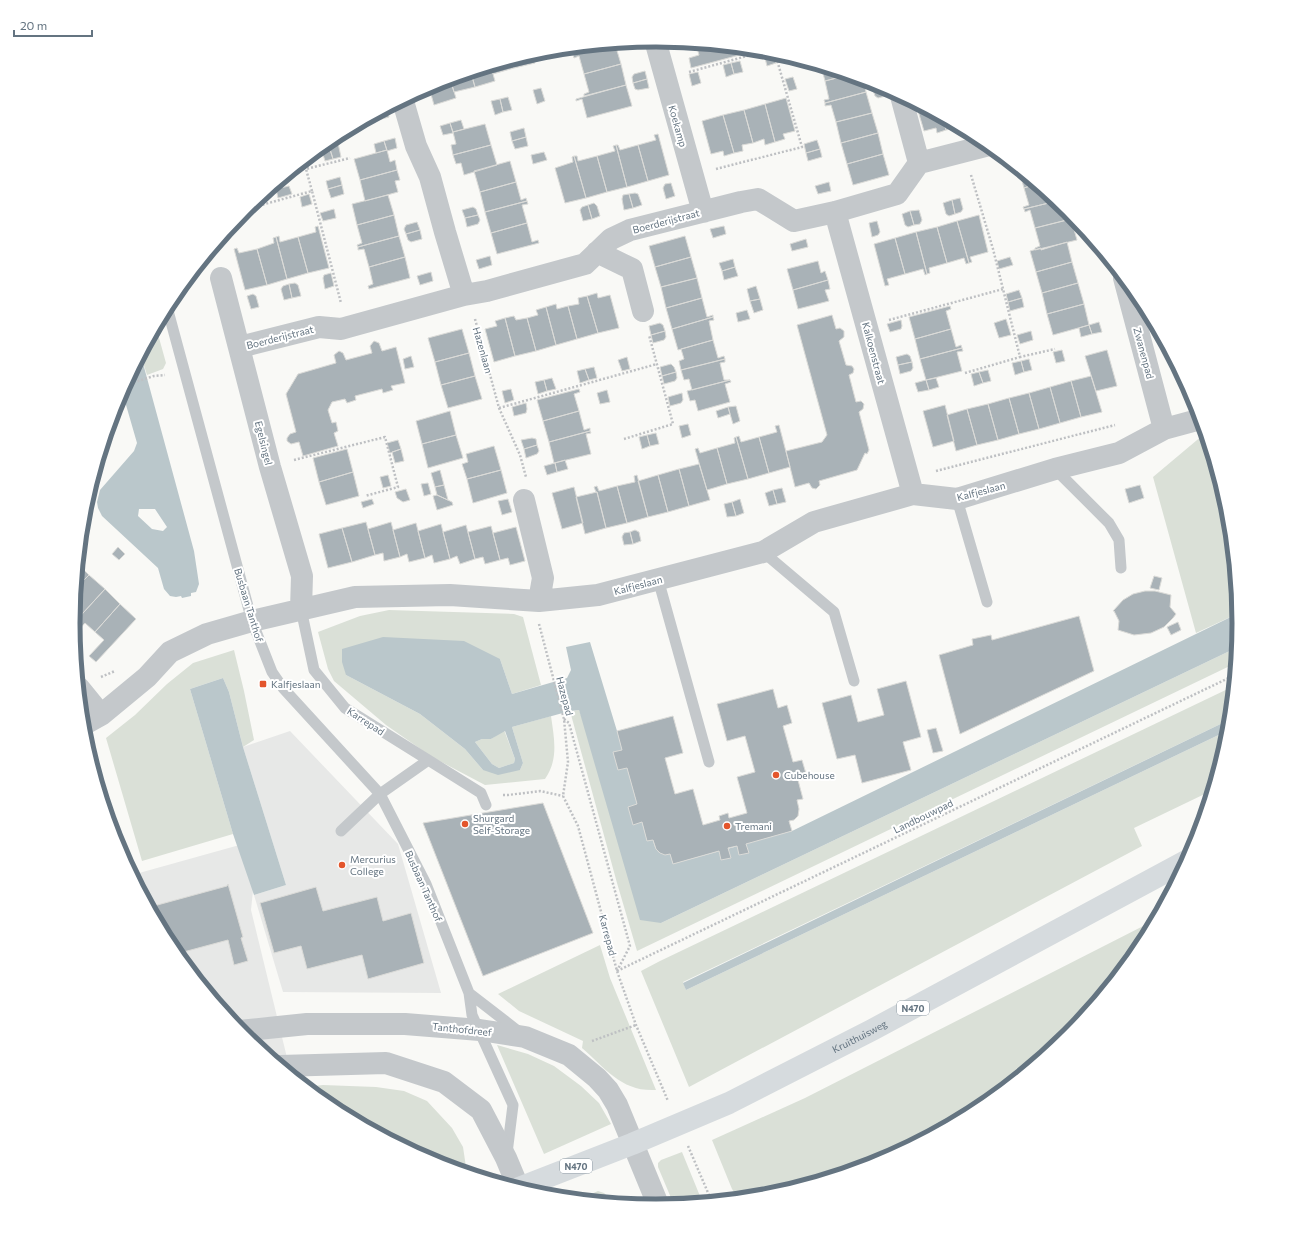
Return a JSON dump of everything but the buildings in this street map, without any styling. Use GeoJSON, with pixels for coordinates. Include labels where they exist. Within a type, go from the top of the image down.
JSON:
{"type":"FeatureCollection","features":[{"type":"Feature","properties":{"kind":"main road","name":"Kruithuisweg"},"geometry":{"type":"LineString","coordinates":[[527,1185],[632,1144],[729,1103],[872,1030],[1180,864]]}},
{"type":"Feature","properties":{"kind":"street","name":"Koekamp"},"geometry":{"type":"LineString","coordinates":[[657,47],[703,212]]}},
{"type":"Feature","properties":{"kind":"street"},"geometry":{"type":"LineString","coordinates":[[903,102],[919,163],[981,147]]}},
{"type":"Feature","properties":{"kind":"street"},"geometry":{"type":"LineString","coordinates":[[404,105],[416,146],[430,177],[464,295]]}},
{"type":"Feature","properties":{"kind":"street","name":"Boerderijstraat"},"geometry":{"type":"LineString","coordinates":[[240,348],[319,327],[341,329],[585,264],[612,239],[630,230],[758,199],[794,221],[835,212],[897,194],[919,163]]}},
{"type":"Feature","properties":{"kind":"street","name":"Kalkoenstraat"},"geometry":{"type":"LineString","coordinates":[[835,212],[910,486]]}},
{"type":"Feature","properties":{"kind":"street"},"geometry":{"type":"LineString","coordinates":[[597,252],[632,269],[643,311]]}},
{"type":"Feature","properties":{"kind":"street","name":"Egelsingel"},"geometry":{"type":"LineString","coordinates":[[221,278],[270,466],[302,576],[301,609]]}},
{"type":"Feature","properties":{"kind":"street","name":"Zwanenpad"},"geometry":{"type":"LineString","coordinates":[[1128,292],[1164,429]]}},
{"type":"Feature","properties":{"kind":"street","name":"Kalfjeslaan"},"geometry":{"type":"LineString","coordinates":[[92,720],[146,677],[170,652],[207,634],[252,621],[355,597],[450,595],[539,602],[598,595],[763,552],[814,522],[910,486],[957,499],[1056,469],[1119,453],[1164,429],[1195,420]]}},
{"type":"Feature","properties":{"kind":"street"},"geometry":{"type":"LineString","coordinates":[[524,500],[543,578],[539,602]]}},
{"type":"Feature","properties":{"kind":"street"},"geometry":{"type":"LineString","coordinates":[[86,705],[92,720]]}},
{"type":"Feature","properties":{"kind":"street","name":"Tanthofdreef"},"geometry":{"type":"LineString","coordinates":[[248,1030],[307,1024],[405,1024],[480,1030],[525,1037],[569,1055],[597,1078],[608,1090],[617,1105],[656,1200]]}},
{"type":"Feature","properties":{"kind":"street"},"geometry":{"type":"LineString","coordinates":[[287,1066],[386,1063],[444,1082],[481,1110],[506,1158],[517,1182]]}},
{"type":"Feature","properties":{"kind":"lane","name":"Busbaan Tanthof"},"geometry":{"type":"LineString","coordinates":[[169,315],[252,621],[272,672],[283,688],[380,794],[426,884],[469,993],[472,1015],[513,1105],[506,1158]]}},
{"type":"Feature","properties":{"kind":"lane"},"geometry":{"type":"LineString","coordinates":[[1056,469],[1109,523],[1119,540],[1121,568]]}},
{"type":"Feature","properties":{"kind":"lane"},"geometry":{"type":"LineString","coordinates":[[957,499],[987,602]]}},
{"type":"Feature","properties":{"kind":"lane"},"geometry":{"type":"LineString","coordinates":[[763,552],[834,612],[854,681]]}},
{"type":"Feature","properties":{"kind":"lane"},"geometry":{"type":"LineString","coordinates":[[658,579],[709,762]]}},
{"type":"Feature","properties":{"kind":"lane","name":"Karrepad"},"geometry":{"type":"LineString","coordinates":[[301,609],[314,670],[345,708],[481,793]]}},
{"type":"Feature","properties":{"kind":"lane"},"geometry":{"type":"LineString","coordinates":[[341,830],[380,794],[427,760]]}},
{"type":"Feature","properties":{"kind":"lane"},"geometry":{"type":"LineString","coordinates":[[481,793],[486,805]]}},
{"type":"Feature","properties":{"kind":"lane"},"geometry":{"type":"LineString","coordinates":[[469,993],[525,1037]]}},
{"type":"Feature","properties":{"kind":"path"},"geometry":{"type":"LineString","coordinates":[[665,79],[750,55]]}},
{"type":"Feature","properties":{"kind":"path"},"geometry":{"type":"LineString","coordinates":[[692,176],[802,147],[777,60]]}},
{"type":"Feature","properties":{"kind":"path"},"geometry":{"type":"LineString","coordinates":[[965,152],[1003,289],[1020,357]]}},
{"type":"Feature","properties":{"kind":"path"},"geometry":{"type":"LineString","coordinates":[[348,327],[306,169],[350,158]]}},
{"type":"Feature","properties":{"kind":"path"},"geometry":{"type":"LineString","coordinates":[[260,205],[312,191]]}},
{"type":"Feature","properties":{"kind":"path"},"geometry":{"type":"LineString","coordinates":[[866,326],[1003,289]]}},
{"type":"Feature","properties":{"kind":"path","name":"Hazenlaan"},"geometry":{"type":"LineString","coordinates":[[464,295],[471,305],[499,408],[520,455],[528,484],[524,500]]}},
{"type":"Feature","properties":{"kind":"path"},"geometry":{"type":"LineString","coordinates":[[624,439],[673,424],[643,311]]}},
{"type":"Feature","properties":{"kind":"path"},"geometry":{"type":"LineString","coordinates":[[965,373],[1055,348]]}},
{"type":"Feature","properties":{"kind":"path"},"geometry":{"type":"LineString","coordinates":[[499,408],[657,364]]}},
{"type":"Feature","properties":{"kind":"path"},"geometry":{"type":"LineString","coordinates":[[133,382],[154,376]]}},
{"type":"Feature","properties":{"kind":"path"},"geometry":{"type":"LineString","coordinates":[[910,486],[1122,424]]}},
{"type":"Feature","properties":{"kind":"path"},"geometry":{"type":"LineString","coordinates":[[270,466],[384,437],[398,487],[365,496]]}},
{"type":"Feature","properties":{"kind":"path","name":"Hazepad"},"geometry":{"type":"LineString","coordinates":[[539,602],[539,626],[564,719],[568,762],[563,796]]}},
{"type":"Feature","properties":{"kind":"path","name":"Landbouwpad"},"geometry":{"type":"LineString","coordinates":[[618,971],[1230,677]]}},
{"type":"Feature","properties":{"kind":"path"},"geometry":{"type":"LineString","coordinates":[[564,719],[569,723],[630,946],[618,971]]}},
{"type":"Feature","properties":{"kind":"path"},"geometry":{"type":"LineString","coordinates":[[481,793],[508,795],[540,791],[563,796]]}},
{"type":"Feature","properties":{"kind":"path","name":"Karrepad"},"geometry":{"type":"LineString","coordinates":[[563,796],[578,826],[618,971],[636,1025],[664,1089]]}},
{"type":"Feature","properties":{"kind":"path"},"geometry":{"type":"LineString","coordinates":[[569,1055],[586,1043],[636,1025]]}},
{"type":"Feature","properties":{"kind":"shaded area"},"geometry":{"type":"Polygon","coordinates":[[[158,334],[166,363],[163,369],[147,375],[143,362],[158,334]]]}},
{"type":"Feature","properties":{"kind":"shaded area"},"geometry":{"type":"Polygon","coordinates":[[[143,362],[194,551],[199,584],[196,592],[191,593],[191,596],[182,598],[181,596],[170,596],[164,589],[158,568],[102,516],[98,508],[97,502],[100,490],[134,451],[137,443],[125,401],[143,362]],[[139,509],[138,516],[152,529],[163,531],[167,527],[155,509],[139,509]]]}},
{"type":"Feature","properties":{"kind":"shaded area"},"geometry":{"type":"Polygon","coordinates":[[[1201,436],[1222,511],[1232,586],[1233,616],[1196,633],[1153,477],[1201,436]]]}},
{"type":"Feature","properties":{"kind":"shaded area"},"geometry":{"type":"Polygon","coordinates":[[[389,610],[514,614],[523,617],[541,685],[512,694],[500,659],[346,675],[420,714],[465,749],[483,770],[520,770],[523,763],[512,727],[551,716],[554,756],[545,779],[485,785],[432,757],[386,725],[334,681],[328,669],[318,632],[360,616],[389,610]]]}},
{"type":"Feature","properties":{"kind":"shaded area"},"geometry":{"type":"Polygon","coordinates":[[[1233,616],[1232,650],[661,923],[640,920],[579,710],[570,711],[512,727],[523,763],[520,770],[498,775],[483,770],[465,749],[420,714],[346,675],[342,662],[342,649],[383,637],[464,641],[500,659],[512,694],[567,678],[571,670],[566,647],[590,642],[617,731],[647,841],[653,840],[658,852],[670,854],[673,864],[792,831],[1233,616]],[[505,731],[491,739],[482,739],[475,742],[492,764],[499,768],[514,763],[515,759],[505,731]]]}},
{"type":"Feature","properties":{"kind":"shaded area"},"geometry":{"type":"Polygon","coordinates":[[[234,650],[254,740],[243,747],[229,692],[223,678],[190,689],[233,834],[142,861],[106,738],[135,715],[167,684],[193,663],[234,650]]]}},
{"type":"Feature","properties":{"kind":"shaded area"},"geometry":{"type":"Polygon","coordinates":[[[1232,650],[1232,665],[637,951],[570,711],[579,710],[661,923],[1232,650]]]}},
{"type":"Feature","properties":{"kind":"shaded area"},"geometry":{"type":"Polygon","coordinates":[[[223,678],[229,692],[243,747],[286,885],[254,895],[233,834],[190,689],[223,678]]]}},
{"type":"Feature","properties":{"kind":"shaded area"},"geometry":{"type":"Polygon","coordinates":[[[1229,688],[1224,722],[683,982],[686,990],[1222,733],[1207,793],[1134,828],[1142,846],[689,1087],[641,971],[1229,688]]]}},
{"type":"Feature","properties":{"kind":"shaded area"},"geometry":{"type":"Polygon","coordinates":[[[1224,722],[1222,733],[686,990],[683,983],[1224,722]]]}},
{"type":"Feature","properties":{"kind":"shaded area"},"geometry":{"type":"Polygon","coordinates":[[[504,730],[515,759],[514,763],[499,768],[492,764],[475,742],[482,739],[491,739],[504,730]]]}},
{"type":"Feature","properties":{"kind":"shaded area","name":"Mercurius College"},"geometry":{"type":"Polygon","coordinates":[[[290,731],[398,844],[441,993],[283,992],[254,895],[286,885],[243,747],[290,731]]]}},
{"type":"Feature","properties":{"kind":"shaded area"},"geometry":{"type":"Polygon","coordinates":[[[243,844],[254,881],[251,910],[289,1068],[249,1031],[223,1004],[199,974],[177,944],[157,912],[137,874],[243,844]]]}},
{"type":"Feature","properties":{"kind":"shaded area"},"geometry":{"type":"Polygon","coordinates":[[[1149,923],[1136,944],[1090,1004],[1037,1057],[977,1103],[945,1123],[911,1141],[877,1156],[806,1180],[769,1189],[736,1194],[732,1189],[712,1140],[805,1098],[1149,923]]]}},
{"type":"Feature","properties":{"kind":"shaded area"},"geometry":{"type":"Polygon","coordinates":[[[600,945],[610,978],[656,1090],[644,1090],[633,1087],[615,1078],[582,1048],[583,1041],[519,1011],[498,994],[600,945]]]}},
{"type":"Feature","properties":{"kind":"shaded area"},"geometry":{"type":"Polygon","coordinates":[[[497,1045],[528,1054],[554,1066],[581,1086],[599,1103],[611,1124],[544,1154],[497,1045]]]}},
{"type":"Feature","properties":{"kind":"shaded area"},"geometry":{"type":"Polygon","coordinates":[[[323,1085],[376,1087],[404,1091],[427,1101],[452,1128],[463,1147],[466,1167],[402,1141],[368,1123],[336,1103],[313,1086],[323,1085]]]}},
{"type":"Feature","properties":{"kind":"shaded area"},"geometry":{"type":"Polygon","coordinates":[[[682,1152],[701,1198],[672,1200],[658,1167],[658,1163],[661,1160],[682,1152]]]}},
{"type":"Feature","properties":{"kind":"shaded area"},"geometry":{"type":"Polygon","coordinates":[[[598,1191],[604,1193],[610,1198],[587,1196],[598,1191]]]}},
{"type":"Feature","properties":{"kind":"place","name":"Kalfjeslaan"},"geometry":{"type":"Point","coordinates":[263,684]}},
{"type":"Feature","properties":{"kind":"place","name":"Cubehouse"},"geometry":{"type":"Point","coordinates":[776,775]}},
{"type":"Feature","properties":{"kind":"place","name":"Shurgard Self-Storage"},"geometry":{"type":"Point","coordinates":[465,824]}},
{"type":"Feature","properties":{"kind":"place","name":"Tremani"},"geometry":{"type":"Point","coordinates":[727,826]}},
{"type":"Feature","properties":{"kind":"place","name":"Mercurius College"},"geometry":{"type":"Point","coordinates":[342,865]}}]}
